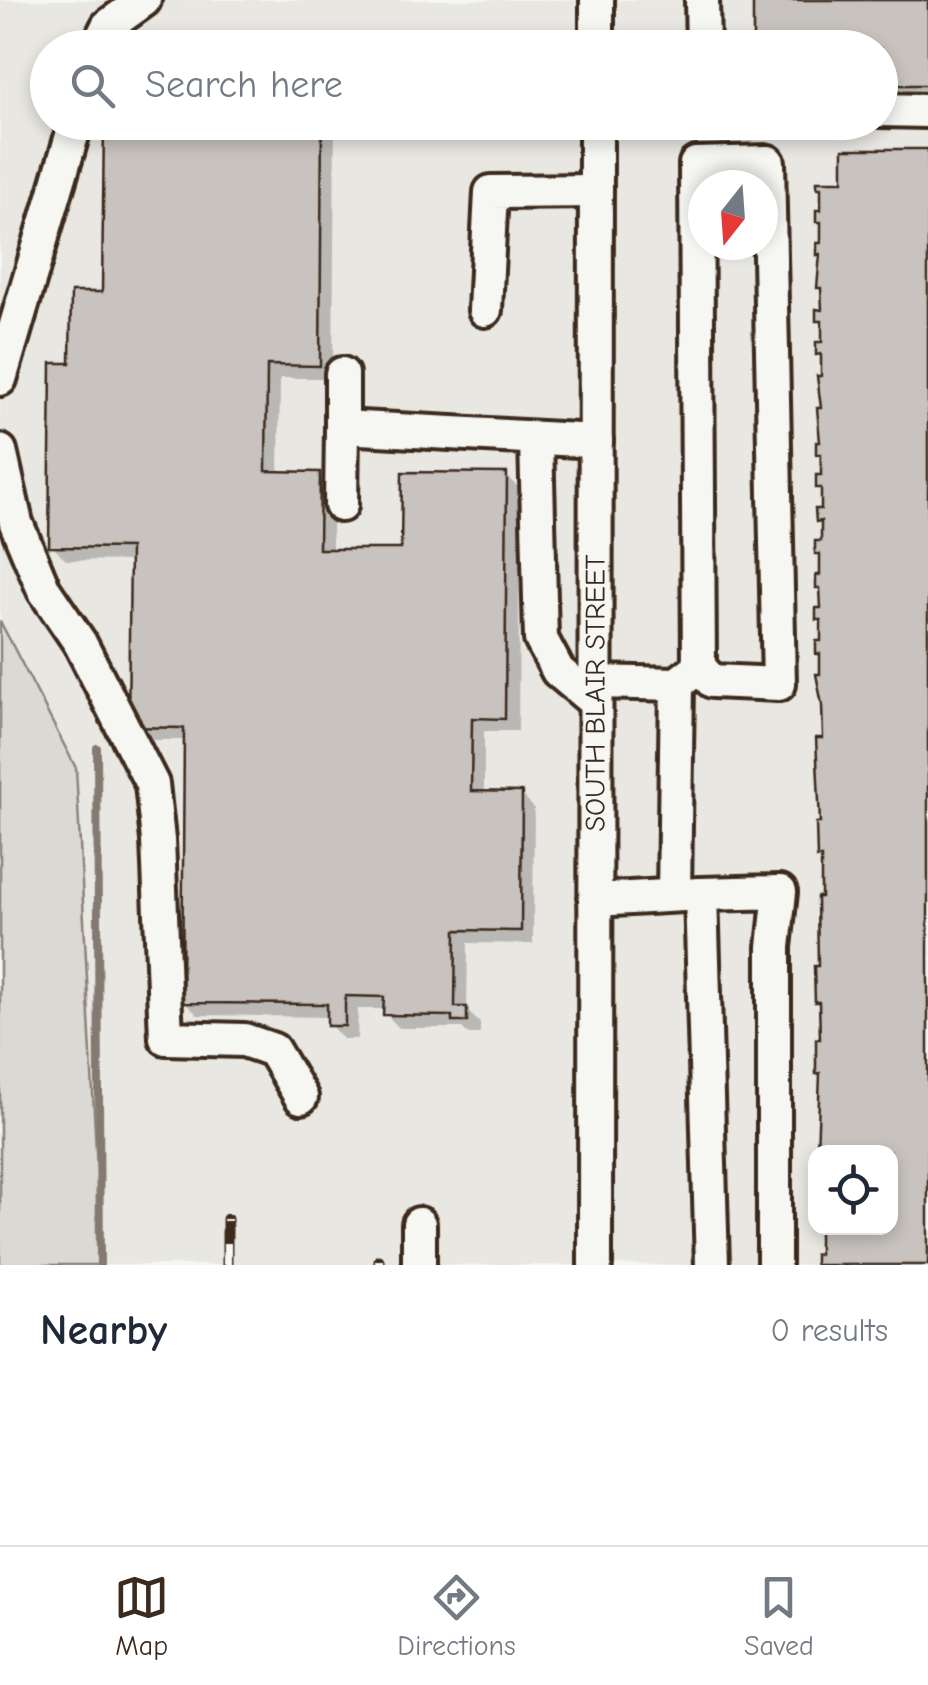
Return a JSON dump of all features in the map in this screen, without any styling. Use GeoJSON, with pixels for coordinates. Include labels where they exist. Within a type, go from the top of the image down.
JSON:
{"type":"FeatureCollection","features":[{"type":"Feature","properties":{"kind":"street"},"geometry":{"type":"LineString","coordinates":[[106,30],[144,0]]}},
{"type":"Feature","properties":{"kind":"street"},"geometry":{"type":"LineString","coordinates":[[597,30],[598,0]]}},
{"type":"Feature","properties":{"kind":"street"},"geometry":{"type":"LineString","coordinates":[[702,0],[703,30]]}},
{"type":"Feature","properties":{"kind":"street"},"geometry":{"type":"LineString","coordinates":[[898,111],[928,112]]}},
{"type":"Feature","properties":{"kind":"street"},"geometry":{"type":"LineString","coordinates":[[0,379],[71,140]]}},
{"type":"Feature","properties":{"kind":"street","name":"SOUTH BLAIR STREET"},"geometry":{"type":"LineString","coordinates":[[595,1265],[596,140]]}},
{"type":"Feature","properties":{"kind":"street"},"geometry":{"type":"LineString","coordinates":[[536,439],[541,640],[558,671],[596,692],[688,675],[779,684],[768,162],[696,164],[688,675],[688,894],[712,1265]]}},
{"type":"Feature","properties":{"kind":"street"},"geometry":{"type":"LineString","coordinates":[[485,310],[491,192],[596,191]]}},
{"type":"Feature","properties":{"kind":"street"},"geometry":{"type":"LineString","coordinates":[[340,504],[342,374]]}},
{"type":"Feature","properties":{"kind":"street"},"geometry":{"type":"LineString","coordinates":[[342,427],[596,441]]}},
{"type":"Feature","properties":{"kind":"street"},"geometry":{"type":"LineString","coordinates":[[0,451],[16,523],[44,590],[80,643],[152,784],[166,1038],[244,1040],[273,1050],[301,1097]]}},
{"type":"Feature","properties":{"kind":"street"},"geometry":{"type":"LineString","coordinates":[[595,900],[780,892],[774,947],[774,1265]]}},
{"type":"Feature","properties":{"kind":"street"},"geometry":{"type":"LineString","coordinates":[[419,1224],[419,1265]]}},
{"type":"Feature","properties":{"kind":"shaded area"},"geometry":{"type":"Polygon","coordinates":[[[0,0],[928,0],[928,1265],[102,1265],[76,768],[0,621],[0,0]]]}},
{"type":"Feature","properties":{"kind":"shaded area"},"geometry":{"type":"Polygon","coordinates":[[[0,621],[76,768],[102,1265],[0,1265],[0,621]]]}},
{"type":"Feature","properties":{"kind":"building"},"geometry":{"type":"Polygon","coordinates":[[[753,0],[928,0],[928,85],[898,85],[898,30],[753,30],[753,0]]]}},
{"type":"Feature","properties":{"kind":"building"},"geometry":{"type":"Polygon","coordinates":[[[104,140],[322,140],[320,366],[267,365],[266,471],[320,472],[319,549],[401,549],[402,472],[507,473],[505,719],[472,718],[471,791],[522,792],[521,931],[456,930],[455,1007],[467,1007],[467,1022],[452,1022],[452,1016],[383,1015],[384,997],[345,996],[345,1026],[327,1026],[327,1004],[182,1003],[184,728],[128,727],[130,548],[49,547],[51,363],[70,363],[71,292],[102,292],[104,140]]]}},
{"type":"Feature","properties":{"kind":"building"},"geometry":{"type":"Polygon","coordinates":[[[843,149],[928,149],[928,1265],[815,1265],[819,1235],[898,1235],[898,1145],[817,1145],[820,1073],[816,1074],[816,1039],[820,1039],[814,966],[818,966],[821,858],[817,858],[816,823],[820,823],[816,738],[823,738],[816,674],[820,674],[820,654],[816,654],[816,641],[821,641],[821,620],[816,620],[816,608],[821,608],[820,588],[816,588],[820,554],[815,554],[815,541],[821,541],[821,521],[816,522],[815,509],[821,509],[821,488],[816,488],[816,475],[821,475],[821,454],[816,454],[816,442],[820,442],[817,376],[821,376],[821,354],[816,355],[816,342],[822,342],[822,321],[816,321],[816,309],[822,310],[821,288],[817,288],[821,222],[816,222],[816,210],[821,210],[821,188],[817,188],[817,181],[843,181],[843,149]]]}},
{"type":"Feature","properties":{"kind":"waterway"},"geometry":{"type":"LineString","coordinates":[[97,748],[100,1265]]}},
{"type":"Feature","properties":{"kind":"railway"},"geometry":{"type":"LineString","coordinates":[[227,1219],[227,1265]]}},
{"type":"Feature","properties":{"kind":"railway"},"geometry":{"type":"LineString","coordinates":[[379,1260],[379,1265]]}}]}
